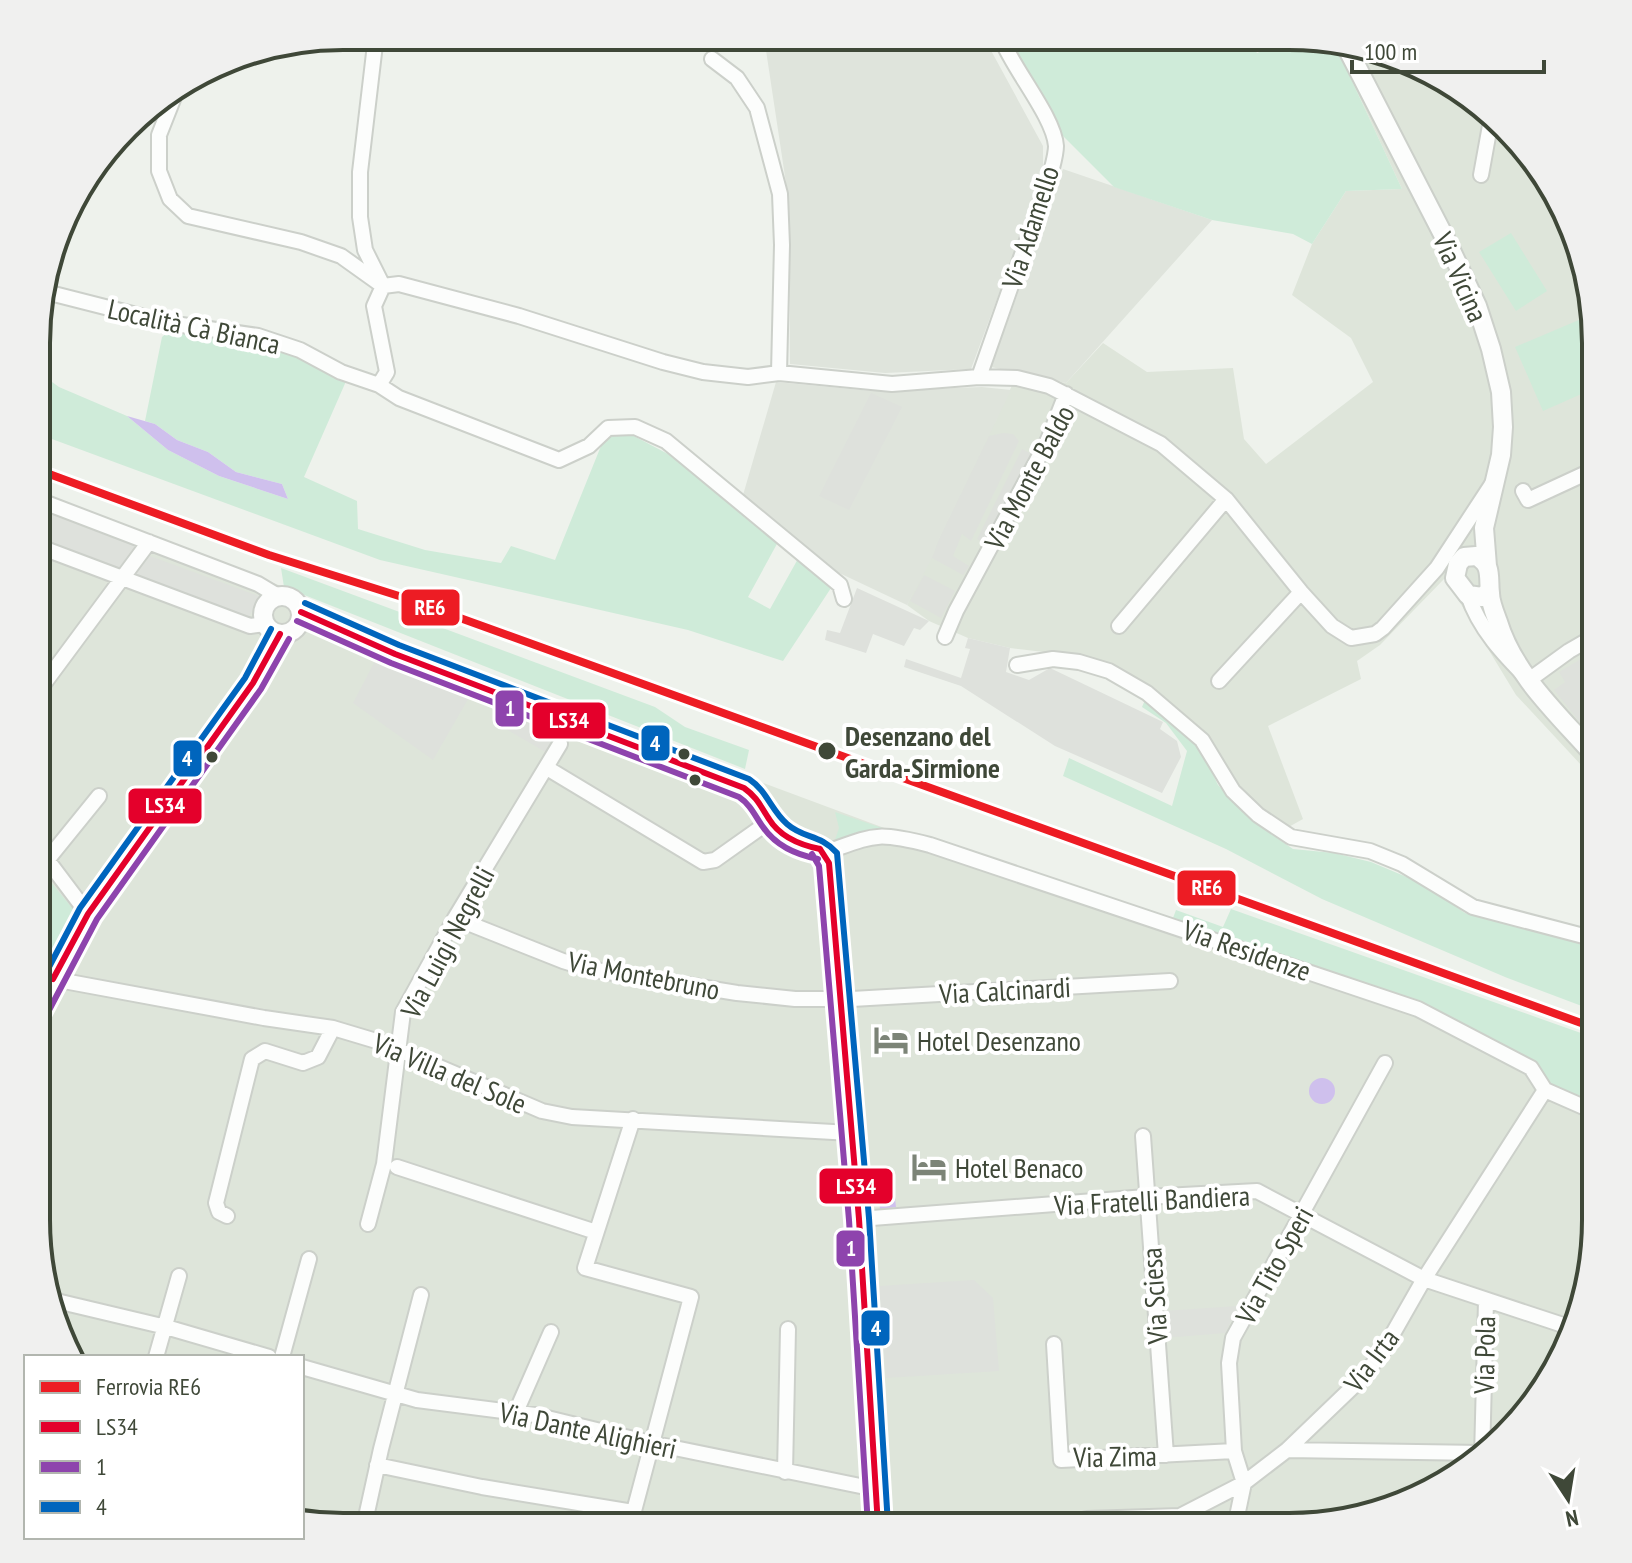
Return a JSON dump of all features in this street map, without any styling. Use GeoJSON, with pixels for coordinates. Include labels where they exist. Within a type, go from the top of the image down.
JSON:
{"type":"FeatureCollection","features":[{"type":"Feature","properties":{"kind":"street"},"geometry":{"type":"LineString","coordinates":[[374,50],[360,172],[360,217],[365,250],[383,286]]}},
{"type":"Feature","properties":{"kind":"street","name":"Via Adamello"},"geometry":{"type":"LineString","coordinates":[[979,377],[1051,172],[1056,145],[1045,117],[1006,50]]}},
{"type":"Feature","properties":{"kind":"street","name":"Via Vicina"},"geometry":{"type":"LineString","coordinates":[[1352,57],[1448,244],[1477,306],[1491,349],[1501,392],[1501,455],[1484,528],[1490,575],[1477,594]]}},
{"type":"Feature","properties":{"kind":"street"},"geometry":{"type":"LineString","coordinates":[[712,59],[737,78],[757,108],[780,194],[779,373]]}},
{"type":"Feature","properties":{"kind":"street"},"geometry":{"type":"LineString","coordinates":[[171,105],[159,135],[159,171],[170,199],[188,216],[301,242],[341,256],[383,286],[399,284],[519,316],[703,372],[748,377],[779,373],[892,384],[979,377],[1017,378],[1066,394]]}},
{"type":"Feature","properties":{"kind":"street"},"geometry":{"type":"LineString","coordinates":[[1481,175],[1489,130]]}},
{"type":"Feature","properties":{"kind":"street"},"geometry":{"type":"LineString","coordinates":[[379,385],[387,372],[374,306],[383,286]]}},
{"type":"Feature","properties":{"kind":"street","name":"Località Cà Bianca"},"geometry":{"type":"LineString","coordinates":[[55,294],[168,323],[258,336],[300,350],[341,372],[379,385],[399,398],[559,460],[589,446],[608,428],[635,427],[666,441],[840,585],[844,599]]}},
{"type":"Feature","properties":{"kind":"street","name":"Via Monte Baldo"},"geometry":{"type":"LineString","coordinates":[[945,637],[1048,440],[1066,394],[1161,444],[1226,499],[1301,592],[1332,626],[1351,638],[1375,634],[1437,568]]}},
{"type":"Feature","properties":{"kind":"street"},"geometry":{"type":"LineString","coordinates":[[1523,491],[1528,500],[1582,475]]}},
{"type":"Feature","properties":{"kind":"street"},"geometry":{"type":"LineString","coordinates":[[1437,568],[1494,481]]}},
{"type":"Feature","properties":{"kind":"street"},"geometry":{"type":"LineString","coordinates":[[1119,626],[1226,499]]}},
{"type":"Feature","properties":{"kind":"street"},"geometry":{"type":"LineString","coordinates":[[50,504],[258,584],[278,596],[290,598],[301,612],[395,654],[728,781],[756,795],[770,821],[785,835],[804,847],[822,851],[829,863],[841,999],[859,1219],[877,1513]]}},
{"type":"Feature","properties":{"kind":"street","name":"Via Vicina"},"geometry":{"type":"LineString","coordinates":[[1463,562],[1484,528]]}},
{"type":"Feature","properties":{"kind":"street"},"geometry":{"type":"LineString","coordinates":[[50,676],[149,542]]}},
{"type":"Feature","properties":{"kind":"street"},"geometry":{"type":"LineString","coordinates":[[50,551],[250,626],[296,628],[301,612]]}},
{"type":"Feature","properties":{"kind":"street"},"geometry":{"type":"LineString","coordinates":[[1437,568],[1482,559],[1487,566]]}},
{"type":"Feature","properties":{"kind":"street"},"geometry":{"type":"LineString","coordinates":[[1463,562],[1455,578],[1477,594],[1497,621],[1506,644],[1529,680]]}},
{"type":"Feature","properties":{"kind":"street"},"geometry":{"type":"LineString","coordinates":[[1219,681],[1301,592]]}},
{"type":"Feature","properties":{"kind":"street"},"geometry":{"type":"LineString","coordinates":[[1477,594],[1473,612],[1501,653],[1582,741]]}},
{"type":"Feature","properties":{"kind":"street"},"geometry":{"type":"LineString","coordinates":[[50,970],[253,683],[273,629],[265,607],[278,596]]}},
{"type":"Feature","properties":{"kind":"street"},"geometry":{"type":"LineString","coordinates":[[1529,680],[1582,644]]}},
{"type":"Feature","properties":{"kind":"street"},"geometry":{"type":"LineString","coordinates":[[1017,665],[1053,659],[1079,662],[1109,671],[1147,693],[1202,740],[1233,791],[1291,837],[1370,851],[1402,864],[1473,907],[1582,936]]}},
{"type":"Feature","properties":{"kind":"street","name":"Via Luigi Negrelli"},"geometry":{"type":"LineString","coordinates":[[368,1224],[384,1164],[403,1012],[455,918],[560,744]]}},
{"type":"Feature","properties":{"kind":"street"},"geometry":{"type":"LineString","coordinates":[[547,768],[703,862],[715,860],[770,821]]}},
{"type":"Feature","properties":{"kind":"street"},"geometry":{"type":"LineString","coordinates":[[50,850],[99,796]]}},
{"type":"Feature","properties":{"kind":"street","name":"Via Residenze"},"geometry":{"type":"LineString","coordinates":[[822,851],[874,835],[896,836],[930,845],[1418,1009],[1531,1068],[1545,1090]]}},
{"type":"Feature","properties":{"kind":"street"},"geometry":{"type":"LineString","coordinates":[[50,870],[88,914]]}},
{"type":"Feature","properties":{"kind":"street","name":"Via Montebruno"},"geometry":{"type":"LineString","coordinates":[[455,918],[589,969],[737,993],[795,999],[841,999]]}},
{"type":"Feature","properties":{"kind":"street","name":"Via Villa del Sole"},"geometry":{"type":"LineString","coordinates":[[50,977],[264,1018],[333,1028],[399,1050],[542,1111],[572,1117],[851,1133]]}},
{"type":"Feature","properties":{"kind":"street","name":"Via Calcinardi"},"geometry":{"type":"LineString","coordinates":[[841,999],[1170,981]]}},
{"type":"Feature","properties":{"kind":"street"},"geometry":{"type":"LineString","coordinates":[[227,1216],[219,1212],[216,1203],[252,1059],[265,1051],[303,1063],[318,1057],[333,1028]]}},
{"type":"Feature","properties":{"kind":"street","name":"Via Tito Speri"},"geometry":{"type":"LineString","coordinates":[[1244,1483],[1234,1451],[1229,1363],[1233,1338],[1385,1063]]}},
{"type":"Feature","properties":{"kind":"street"},"geometry":{"type":"LineString","coordinates":[[1545,1090],[1582,1106]]}},
{"type":"Feature","properties":{"kind":"street","name":"Via Irta"},"geometry":{"type":"LineString","coordinates":[[1186,1513],[1244,1483],[1287,1450],[1362,1378],[1383,1351],[1424,1279],[1545,1090]]}},
{"type":"Feature","properties":{"kind":"street"},"geometry":{"type":"LineString","coordinates":[[632,1513],[691,1297],[585,1268],[633,1119]]}},
{"type":"Feature","properties":{"kind":"street","name":"Via Sciesa"},"geometry":{"type":"LineString","coordinates":[[1143,1136],[1166,1455]]}},
{"type":"Feature","properties":{"kind":"street"},"geometry":{"type":"LineString","coordinates":[[397,1167],[596,1232]]}},
{"type":"Feature","properties":{"kind":"street","name":"Via Fratelli Bandiera"},"geometry":{"type":"LineString","coordinates":[[859,1219],[1257,1191],[1424,1279],[1562,1326]]}},
{"type":"Feature","properties":{"kind":"street"},"geometry":{"type":"LineString","coordinates":[[283,1355],[309,1259]]}},
{"type":"Feature","properties":{"kind":"street"},"geometry":{"type":"LineString","coordinates":[[157,1355],[179,1276]]}},
{"type":"Feature","properties":{"kind":"street"},"geometry":{"type":"LineString","coordinates":[[367,1513],[421,1295]]}},
{"type":"Feature","properties":{"kind":"street","name":"Via Pola"},"geometry":{"type":"LineString","coordinates":[[1482,1440],[1486,1301]]}},
{"type":"Feature","properties":{"kind":"street"},"geometry":{"type":"LineString","coordinates":[[62,1302],[166,1327],[262,1355]]}},
{"type":"Feature","properties":{"kind":"street"},"geometry":{"type":"LineString","coordinates":[[785,1472],[788,1329]]}},
{"type":"Feature","properties":{"kind":"street"},"geometry":{"type":"LineString","coordinates":[[516,1412],[551,1332]]}},
{"type":"Feature","properties":{"kind":"street","name":"Via Zima"},"geometry":{"type":"LineString","coordinates":[[1054,1344],[1061,1460],[1234,1451]]}},
{"type":"Feature","properties":{"kind":"street","name":"Via Dante Alighieri"},"geometry":{"type":"LineString","coordinates":[[304,1368],[417,1400],[516,1412],[875,1489]]}},
{"type":"Feature","properties":{"kind":"street"},"geometry":{"type":"LineString","coordinates":[[1287,1450],[1466,1455]]}},
{"type":"Feature","properties":{"kind":"street"},"geometry":{"type":"LineString","coordinates":[[377,1465],[603,1513]]}},
{"type":"Feature","properties":{"kind":"street"},"geometry":{"type":"LineString","coordinates":[[1238,1513],[1244,1483]]}},
{"type":"Feature","properties":{"kind":"shaded area"},"geometry":{"type":"Polygon","coordinates":[[[766,50],[991,50],[1043,146],[1043,175],[971,369],[885,373],[790,364],[789,203],[766,50]]]}},
{"type":"Feature","properties":{"kind":"shaded area"},"geometry":{"type":"Polygon","coordinates":[[[1340,55],[1401,72],[1436,89],[1468,110],[1522,164],[1543,196],[1560,231],[1576,286],[1582,343],[1582,766],[1516,695],[1445,578],[1380,645],[1357,661],[1361,679],[1268,726],[1303,819],[1285,829],[1235,787],[1209,741],[1140,684],[1070,655],[1010,648],[968,638],[929,621],[907,605],[1018,373],[1066,383],[1103,343],[1147,372],[1233,368],[1244,439],[1266,464],[1373,382],[1351,338],[1292,295],[1312,244],[1346,191],[1402,189],[1340,55]]]}},
{"type":"Feature","properties":{"kind":"shaded area"},"geometry":{"type":"Polygon","coordinates":[[[1063,169],[1212,220],[1066,383],[991,367],[1063,169]]]}},
{"type":"Feature","properties":{"kind":"shaded area"},"geometry":{"type":"Polygon","coordinates":[[[776,382],[872,391],[982,387],[1011,390],[907,605],[835,571],[743,495],[776,382]]]}},
{"type":"Feature","properties":{"kind":"shaded area"},"geometry":{"type":"Polygon","coordinates":[[[871,393],[902,407],[849,510],[819,496],[871,393]]]}},
{"type":"Feature","properties":{"kind":"shaded area"},"geometry":{"type":"Polygon","coordinates":[[[127,416],[155,424],[177,440],[208,452],[236,472],[282,484],[288,499],[219,476],[168,450],[127,416]]]}},
{"type":"Feature","properties":{"kind":"shaded area"},"geometry":{"type":"Polygon","coordinates":[[[1013,434],[1019,441],[971,541],[962,534],[953,556],[969,566],[963,575],[932,558],[989,436],[1013,434]]]}},
{"type":"Feature","properties":{"kind":"shaded area"},"geometry":{"type":"Polygon","coordinates":[[[1022,449],[1032,454],[986,544],[977,539],[1022,449]]]}},
{"type":"Feature","properties":{"kind":"shaded area"},"geometry":{"type":"Polygon","coordinates":[[[50,499],[284,587],[316,613],[581,715],[930,845],[1418,1009],[1531,1067],[1550,1083],[1582,1098],[1581,1240],[1572,1296],[1560,1332],[1533,1383],[1496,1427],[1452,1464],[1401,1491],[1346,1507],[1289,1513],[343,1513],[304,1510],[304,1355],[83,1355],[60,1296],[50,1220],[50,499]]]}},
{"type":"Feature","properties":{"kind":"shaded area"},"geometry":{"type":"Polygon","coordinates":[[[50,513],[138,547],[123,572],[50,546],[50,513]]]}},
{"type":"Feature","properties":{"kind":"shaded area"},"geometry":{"type":"Polygon","coordinates":[[[150,556],[259,596],[247,622],[134,576],[150,556]]]}},
{"type":"Feature","properties":{"kind":"shaded area"},"geometry":{"type":"Polygon","coordinates":[[[924,575],[955,591],[941,618],[910,601],[924,575]]]}},
{"type":"Feature","properties":{"kind":"shaded area"},"geometry":{"type":"Polygon","coordinates":[[[857,588],[929,621],[920,630],[914,628],[904,646],[873,634],[866,653],[825,640],[827,630],[840,633],[857,588]]]}},
{"type":"Feature","properties":{"kind":"shaded area"},"geometry":{"type":"Polygon","coordinates":[[[968,638],[1010,648],[1006,672],[1029,680],[1050,668],[1163,722],[1160,729],[1177,741],[1181,757],[1162,793],[1055,746],[961,686],[904,667],[906,659],[961,678],[970,649],[965,648],[968,638]]]}},
{"type":"Feature","properties":{"kind":"shaded area"},"geometry":{"type":"Polygon","coordinates":[[[376,659],[471,694],[433,760],[353,703],[376,659]]]}},
{"type":"Feature","properties":{"kind":"shaded area"},"geometry":{"type":"Polygon","coordinates":[[[1582,659],[1582,725],[1554,690],[1565,682],[1559,672],[1582,659]]]}},
{"type":"Feature","properties":{"kind":"shaded area"},"geometry":{"type":"Polygon","coordinates":[[[513,710],[561,728],[549,754],[504,728],[513,710]]]}},
{"type":"Feature","properties":{"kind":"shaded area"},"geometry":{"type":"Polygon","coordinates":[[[1322,1078],[1331,1082],[1335,1091],[1331,1100],[1322,1104],[1313,1100],[1309,1091],[1313,1082],[1322,1078]]]}},
{"type":"Feature","properties":{"kind":"shaded area"},"geometry":{"type":"Polygon","coordinates":[[[893,1181],[896,1207],[880,1209],[877,1183],[893,1181]]]}},
{"type":"Feature","properties":{"kind":"shaded area"},"geometry":{"type":"Polygon","coordinates":[[[974,1280],[993,1298],[999,1371],[886,1378],[879,1286],[974,1280]]]}},
{"type":"Feature","properties":{"kind":"shaded area"},"geometry":{"type":"Polygon","coordinates":[[[1239,1306],[1225,1333],[1164,1338],[1161,1311],[1239,1306]]]}},
{"type":"Feature","properties":{"kind":"green space"},"geometry":{"type":"Polygon","coordinates":[[[1015,50],[1255,50],[1257,53],[1289,50],[1328,53],[1340,55],[1402,189],[1346,191],[1312,244],[1293,234],[1212,220],[1114,187],[1061,134],[1015,50]]]}},
{"type":"Feature","properties":{"kind":"green space"},"geometry":{"type":"Polygon","coordinates":[[[1511,233],[1547,291],[1516,311],[1479,252],[1511,233]]]}},
{"type":"Feature","properties":{"kind":"green space"},"geometry":{"type":"Polygon","coordinates":[[[1581,319],[1582,394],[1543,411],[1515,347],[1581,319]]]}},
{"type":"Feature","properties":{"kind":"green space"},"geometry":{"type":"Polygon","coordinates":[[[173,328],[246,338],[296,353],[347,379],[304,477],[357,501],[358,529],[425,550],[501,563],[511,546],[555,560],[605,436],[630,434],[668,454],[778,542],[748,597],[770,609],[799,557],[831,588],[783,661],[688,630],[380,560],[50,438],[50,380],[127,416],[168,450],[219,476],[288,499],[282,484],[236,472],[208,452],[177,440],[155,424],[145,421],[162,337],[173,328]]]}},
{"type":"Feature","properties":{"kind":"green space"},"geometry":{"type":"Polygon","coordinates":[[[281,568],[655,707],[685,727],[749,750],[745,769],[284,587],[281,568]]]}},
{"type":"Feature","properties":{"kind":"green space"},"geometry":{"type":"Polygon","coordinates":[[[1145,700],[1200,748],[1218,785],[1252,821],[1293,849],[1334,853],[1371,862],[1421,883],[1465,913],[1582,942],[1582,1006],[1505,977],[1322,899],[1226,849],[1063,776],[1069,758],[1172,806],[1187,751],[1166,723],[1142,707],[1145,700]]]}},
{"type":"Feature","properties":{"kind":"green space"},"geometry":{"type":"Polygon","coordinates":[[[835,812],[885,829],[864,832],[834,843],[839,828],[835,812]]]}},
{"type":"Feature","properties":{"kind":"green space"},"geometry":{"type":"Polygon","coordinates":[[[50,881],[78,915],[54,958],[50,957],[50,881]]]}},
{"type":"Feature","properties":{"kind":"green space"},"geometry":{"type":"Polygon","coordinates":[[[1231,909],[1582,1033],[1582,1098],[1550,1083],[1536,1064],[1421,1004],[1173,918],[1176,910],[1223,927],[1231,909]]]}},
{"type":"Feature","properties":{"kind":"rail line","name":"RE6"},"geometry":{"type":"LineString","coordinates":[[50,474],[269,555],[399,596],[1582,1023]]}},
{"type":"Feature","properties":{"kind":"transit line","name":"4"},"geometry":{"type":"LineString","coordinates":[[305,603],[399,645],[749,779],[787,824],[837,853],[869,1218],[887,1513]]}},
{"type":"Feature","properties":{"kind":"transit line","name":"LS34"},"geometry":{"type":"LineString","coordinates":[[301,612],[395,654],[744,788],[779,831],[798,842],[820,849]]}},
{"type":"Feature","properties":{"kind":"transit line","name":"1"},"geometry":{"type":"LineString","coordinates":[[297,621],[391,663],[739,797],[774,839],[795,852],[818,859]]}},
{"type":"Feature","properties":{"kind":"transit line","name":"4"},"geometry":{"type":"LineString","coordinates":[[50,965],[80,908],[245,678],[271,629]]}},
{"type":"Feature","properties":{"kind":"transit line","name":"LS34"},"geometry":{"type":"LineString","coordinates":[[53,979],[88,914],[253,683],[280,634]]}},
{"type":"Feature","properties":{"kind":"transit line","name":"1"},"geometry":{"type":"LineString","coordinates":[[50,1008],[97,919],[261,689],[289,639]]}},
{"type":"Feature","properties":{"kind":"transit line","name":"LS34"},"geometry":{"type":"LineString","coordinates":[[820,849],[829,863],[859,1219],[877,1513]]}},
{"type":"Feature","properties":{"kind":"transit line","name":"1"},"geometry":{"type":"LineString","coordinates":[[812,854],[819,866],[849,1220],[867,1513]]}},
{"type":"Feature","properties":{"kind":"place","name":"Desenzano del Garda-Sirmione"},"geometry":{"type":"Point","coordinates":[827,751]}},
{"type":"Feature","properties":{"kind":"place","name":"Hotel Desenzano"},"geometry":{"type":"Point","coordinates":[891,1040]}},
{"type":"Feature","properties":{"kind":"place","name":"Hotel Benaco"},"geometry":{"type":"Point","coordinates":[929,1167]}}]}
